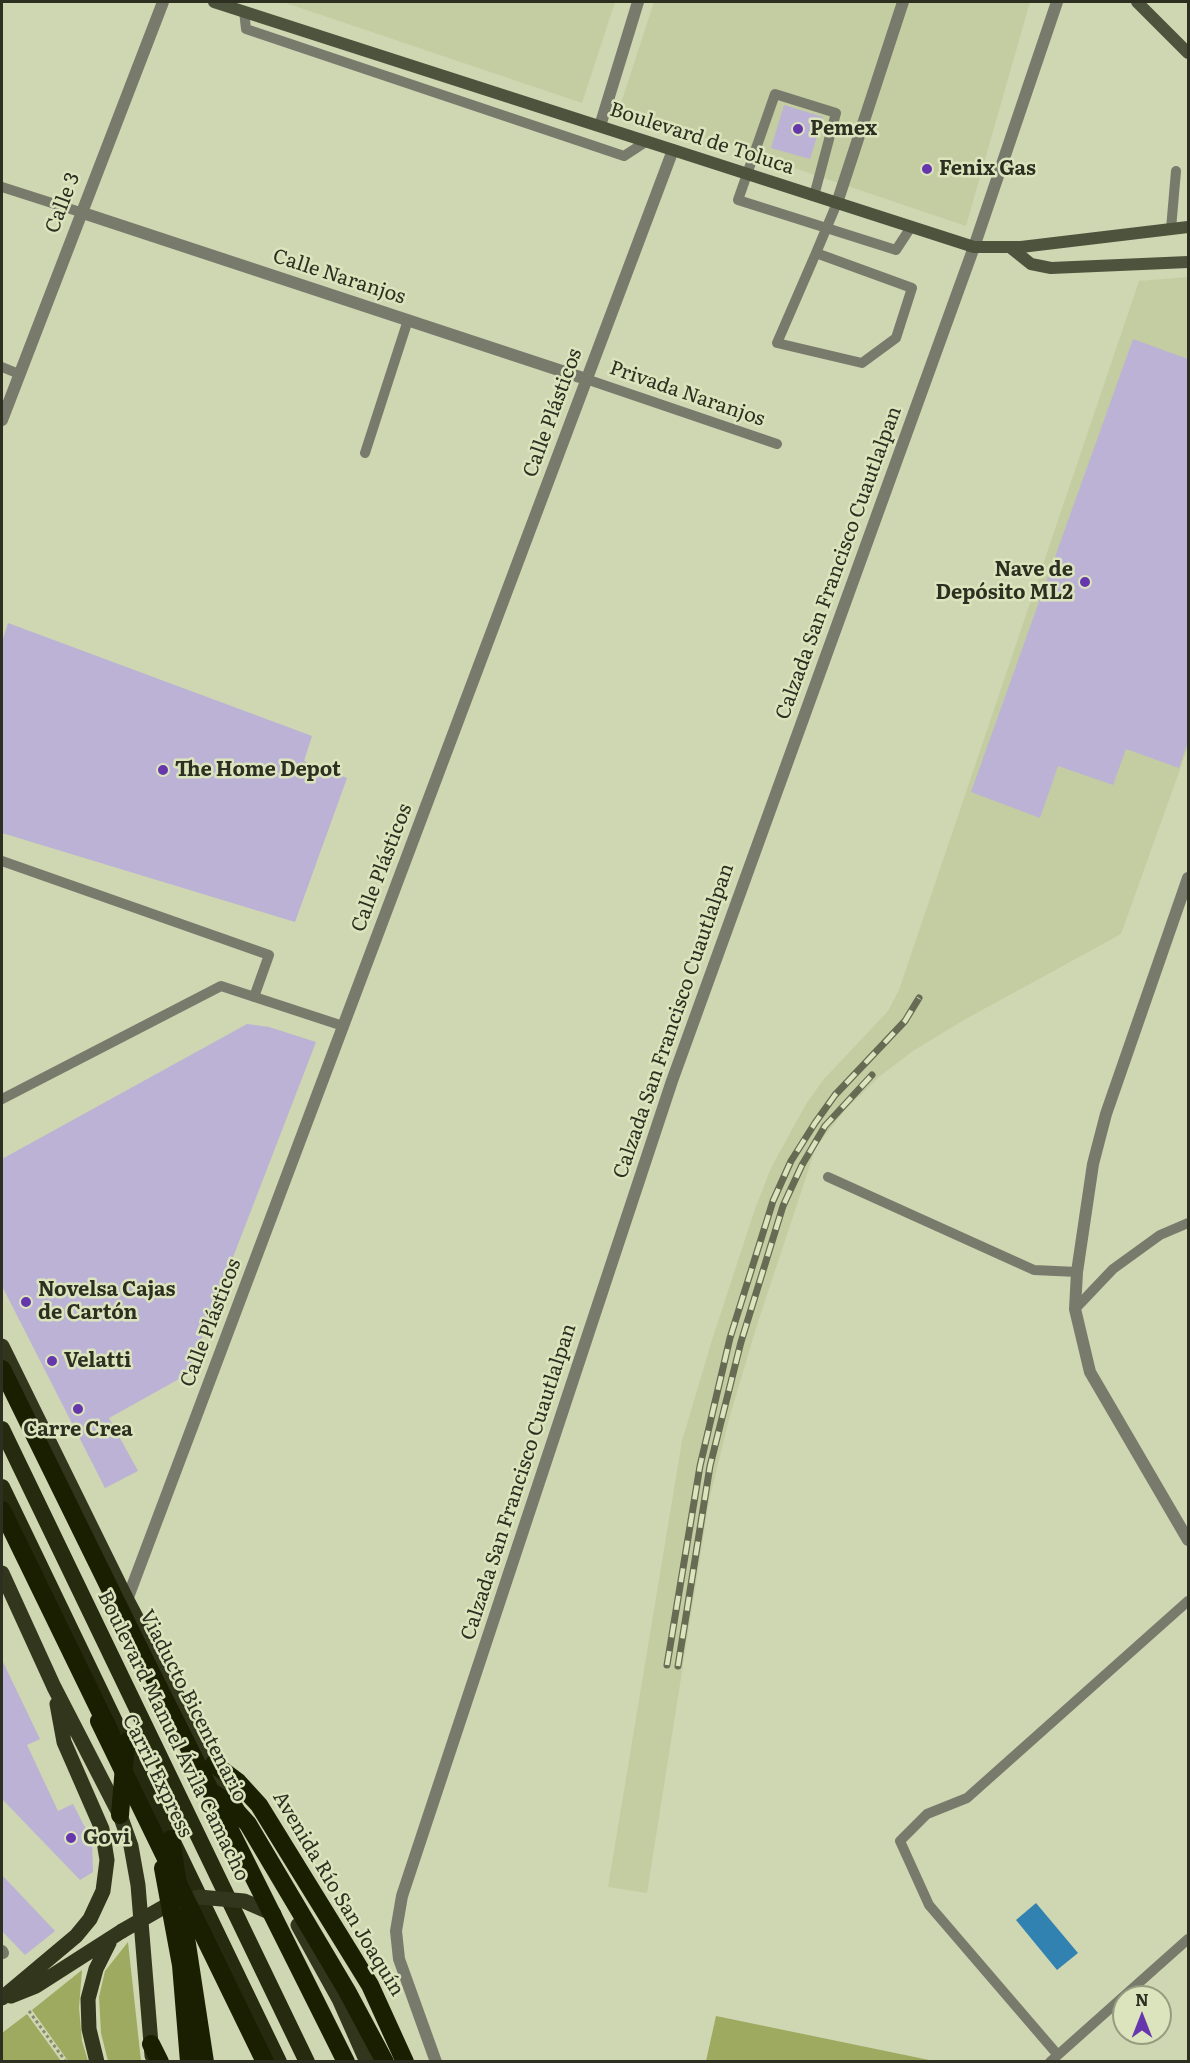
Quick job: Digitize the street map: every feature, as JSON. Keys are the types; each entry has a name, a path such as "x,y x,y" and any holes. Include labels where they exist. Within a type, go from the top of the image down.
{"highway":[{"name":"Viaducto Bicentenario","path":"2,1370 346,2061"},
{"name":"Boulevard Manuel Ávila Camacho","path":"2,1429 307,2061"},
{"path":"2,1487 126,1742 165,1841 265,2061"},
{"name":"Carril Express","path":"2,1510 271,2061"},
{"path":"2,1525 279,2061"},
{"path":"120,1815 126,1742"},
{"name":"Avenida Río San Joaquín","path":"214,1764 238,1782 259,1805 370,1985 405,2061"},
{"path":"211,1792 229,1803 248,1824 347,1991 385,2061"},
{"path":"165,1841 181,1965 189,2061"},
{"path":"165,1841 205,2061"},
{"path":"152,2053 160,2061"}],"main road":[{"name":"Boulevard de Toluca","path":"214,2 974,247 1011,248 1188,227"},
{"path":"1137,2 1188,53"},
{"path":"1011,248 1031,264 1051,268 1188,262"},
{"name":"Boulevard Manuel Ávila Camacho","path":"2,1346 127,1600 339,2000 367,2061"},
{"path":"2,1573 54,1687 120,1815 131,1846 138,1885 152,2053"},
{"path":"2,1999 84,1928 98,1906 106,1876 102,1829 64,1742 54,1687"},
{"path":"2,1999 36,1986 160,1908 199,1897 244,1901 279,1917 312,1951"},
{"path":"97,2061 89,2029 88,1999 96,1969 116,1936"}],"street":[{"name":"Calle 3","path":"2,420 80,212 163,2"},
{"path":"600,126 638,2"},
{"path":"837,203 903,2"},
{"name":"Calzada San Francisco Cuautlalpan","path":"436,2061 399,1959 396,1931 402,1896 672,1081 974,247 1057,2"},
{"name":"Calle Plásticos","path":"127,1600 673,150"},
{"name":"Calle Naranjos","path":"80,212 586,379"},
{"path":"1188,878 1106,1114 1093,1164 1077,1272 1075,1309 1090,1372 1188,1540"}],"lane":[{"path":"244,12 246,29 624,156 647,141"},
{"path":"361,68 367,51"},
{"path":"456,100 462,82"},
{"path":"814,196 836,113 775,94 738,200 896,250 911,227"},
{"path":"510,118 516,99"},
{"path":"1171,229 1176,171"},
{"path":"2,187 80,212"},
{"path":"816,253 912,288 896,338 862,363 777,343 816,253 828,229 837,203"},
{"path":"365,453 408,320"},
{"path":"2,367 19,374"},
{"name":"Privada Naranjos","path":"586,379 777,444"},
{"path":"2,861 269,955 254,997"},
{"path":"2,1099 221,986 343,1026"},
{"path":"828,1177 1034,1270 1077,1272"},
{"path":"1075,1309 1113,1269 1160,1235 1188,1223"},
{"path":"1188,1601 967,1798 927,1814 900,1841 929,1905 1053,2058 1188,1939"}],"path":[{"path":"29,2012 66,2061"}],"shaded area":[{"path":"283,2 615,2 582,103"},
{"path":"654,2 1030,2 966,226 619,109"},
{"path":"1188,277 1188,747 1121,934 964,1020 913,1051 880,1076 845,1110 816,1147 757,1325 729,1419 709,1501 647,1893 608,1887 682,1441 755,1209 771,1168 806,1104 824,1079 888,1011 899,990 1139,281"}],"green space":[{"path":"128,1942 141,2061 108,2061 101,2033 99,1997 105,1971"},
{"path":"82,1970 79,2008 82,2041 88,2061 68,2061 32,2010"},
{"path":"27,2014 61,2061 2,2061 2,2033"},
{"path":"716,2016 934,2061 706,2061"}],"water":[{"path":"1036,1903 1078,1953 1057,1970 1016,1920"}],"building":[{"name":"Pemex","path":"784,105 823,117 810,159 771,148"},
{"path":"1133,339 1188,359 1188,741 1179,768 1126,749 1113,785 1058,766 1040,818 971,792"},
{"name":"The Home Depot","path":"8,623 312,736 304,761 347,778 295,922 2,833 2,642"},
{"path":"247,1024 269,1027 316,1042 188,1374 109,1418 138,1471 105,1488 2,1286 2,1159"},
{"path":"2,1660 40,1739 27,1745 58,1811 73,1804 92,1841 93,1872 80,1880 2,1799"},
{"path":"2,1875 55,1931 25,1955 2,1931"}],"railway":[{"path":"667,1665 700,1466 730,1338 773,1201 791,1161 835,1095 905,1021 919,998"},
{"path":"678,1666 710,1466 741,1342 783,1206 802,1165 825,1126 872,1075"}],"place":[{"name":"Pemex","path":"798,129"},
{"name":"Fenix Gas","path":"927,169"},
{"name":"Nave de Depósito ML2","path":"1085,582"},
{"name":"The Home Depot","path":"163,770"},
{"name":"Novelsa Cajas de Cartón","path":"26,1302"},
{"name":"Velatti","path":"52,1361"},
{"name":"Carre Crea","path":"78,1409"},
{"name":"Govi","path":"71,1838"}]}
